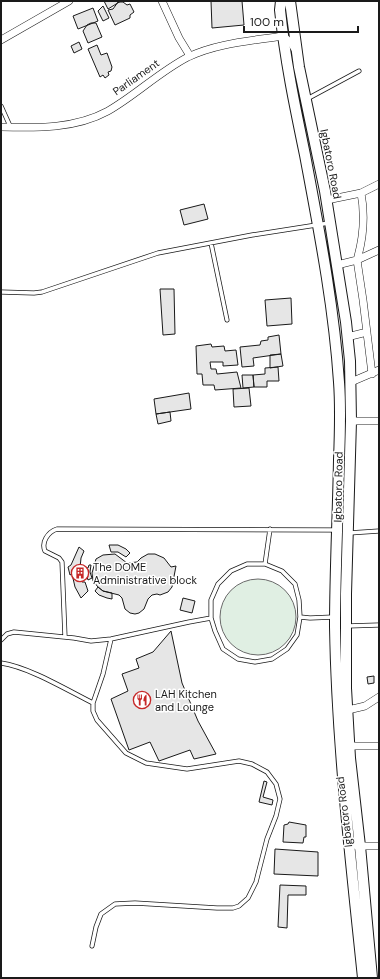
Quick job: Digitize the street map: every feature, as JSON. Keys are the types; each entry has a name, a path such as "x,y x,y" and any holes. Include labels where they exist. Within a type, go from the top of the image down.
{"street":[{"path":"1,40 69,1"},
{"path":"162,1 179,38 190,56"},
{"name":"Igbatoro Road","path":"281,1 280,10 287,68 318,224 331,300 340,385 341,408 336,617 342,688 348,710 349,746 372,978"},
{"name":"Igbatoro Road","path":"290,1 297,55 327,200 347,337 351,382 346,626 339,738 363,978"},
{"path":"283,36 293,46 297,55"},
{"name":"Parliament","path":"1,127 46,128 80,122 107,111 169,67 190,56 230,44 283,36"},
{"path":"327,200 361,192 379,184"},
{"path":"361,192 362,231 357,260 372,374"},
{"path":"337,265 357,260 379,250"},
{"path":"347,337 367,332"},
{"path":"351,382 379,370"},
{"path":"351,421 379,421"},
{"path":"348,710 365,706 379,697"},
{"path":"349,746 379,746"},
{"path":"349,845 379,846"}],"lane":[{"path":"306,100 359,71"},
{"path":"1,106 11,127"},
{"path":"1,292 42,292 158,253 330,223"},
{"path":"211,243 227,320"},
{"path":"65,637 62,562 59,558 45,551 43,546 43,542 53,530 65,528 337,530"},
{"path":"265,564 270,529"},
{"path":"349,533 379,531"},
{"path":"247,564 265,564 282,571 295,584 299,600 300,617 297,635 287,649 272,659 255,662 238,659 223,650 215,631 212,618 212,600 218,584 231,571 247,564"},
{"path":"300,617 336,617"},
{"path":"1,640 7,634 14,632 91,641 112,639 212,618"},
{"path":"346,626 379,625"},
{"path":"92,946 96,927 101,914 115,904 135,903 217,908 233,908 239,906 248,898 256,882 267,839 276,816 280,799 276,784 267,772 252,764 239,761 187,769 146,763 126,753 97,720 93,711 93,703 103,674 112,639"},
{"path":"1,663 10,664 41,677 93,703"}],"green space":[{"path":"258,579 273,582 285,590 293,602 296,617 293,632 285,644 273,652 258,655 243,652 231,644 223,632 220,617 223,602 231,590 243,582"}],"building":[{"path":"104,1 121,1 108,9"},
{"path":"211,1 242,1 244,25 212,28"},
{"path":"118,2 123,2 127,5 130,4 134,12 130,15 130,18 115,25 108,10 113,9"},
{"path":"103,6 109,18 103,21 98,11"},
{"path":"93,8 98,21 78,29 73,16"},
{"path":"96,23 102,37 88,43 83,31 87,25"},
{"path":"79,42 82,49 74,53 71,46"},
{"path":"97,45 101,55 107,53 112,67 111,71 108,72 109,75 105,78 103,75 100,77 88,49"},
{"path":"204,204 208,219 184,225 180,210"},
{"path":"160,289 174,289 175,334 163,335"},
{"path":"291,298 292,324 267,326 265,300"},
{"path":"279,335 281,354 253,358 254,366 242,367 240,347 260,345 261,341 268,340 268,337"},
{"path":"211,344 212,347 224,346 225,351 236,350 238,365 223,366 223,362 210,362 211,369 216,369 217,374 237,372 241,388 215,390 214,385 203,385 202,374 197,374 196,346"},
{"path":"281,354 283,366 270,368 270,355"},
{"path":"278,367 279,381 267,381 267,387 254,387 253,375 265,374 265,368"},
{"path":"242,375 253,375 254,387 243,388"},
{"path":"249,388 251,406 234,407 233,389"},
{"path":"189,393 191,409 156,414 154,399"},
{"path":"170,412 171,421 158,424 156,414"},
{"path":"109,545 118,545 130,553 126,557 118,552 111,552"},
{"name":"The DOME Administrative block","path":"79,547 84,551 81,558 80,568 88,568 89,565 91,565 90,572 92,578 88,580 86,574 81,574 82,582 85,582 88,591 81,598 75,587 72,574 70,575 68,567 71,565"},
{"path":"115,554 127,563 137,562 148,554 155,554 164,558 171,567 176,566 172,587 168,592 160,595 152,595 148,599 144,609 139,613 130,613 125,609 122,598 119,595 103,591 93,581 92,573 96,559 103,555"},
{"path":"98,587 103,591 112,593 112,599 99,595 95,591"},
{"path":"183,598 195,601 192,613 180,610"},
{"path":"171,631 182,683 198,721 216,754 194,759 190,750 159,761 150,742 129,750 111,699 128,691 122,674 139,668 136,659 153,652"},
{"path":"374,676 374,683 368,684 367,677"},
{"path":"264,781 267,782 263,797 273,800 272,805 259,802"},
{"path":"289,822 306,825 306,837 304,837 303,843 283,842 284,825 288,824"},
{"path":"275,849 318,852 318,876 274,874"},
{"path":"280,885 306,886 306,895 288,895 287,928 278,927"}],"place":[{"name":"The DOME Administrative block","path":"80,573"},
{"name":"LAH Kitchen and Lounge","path":"142,700"}]}
